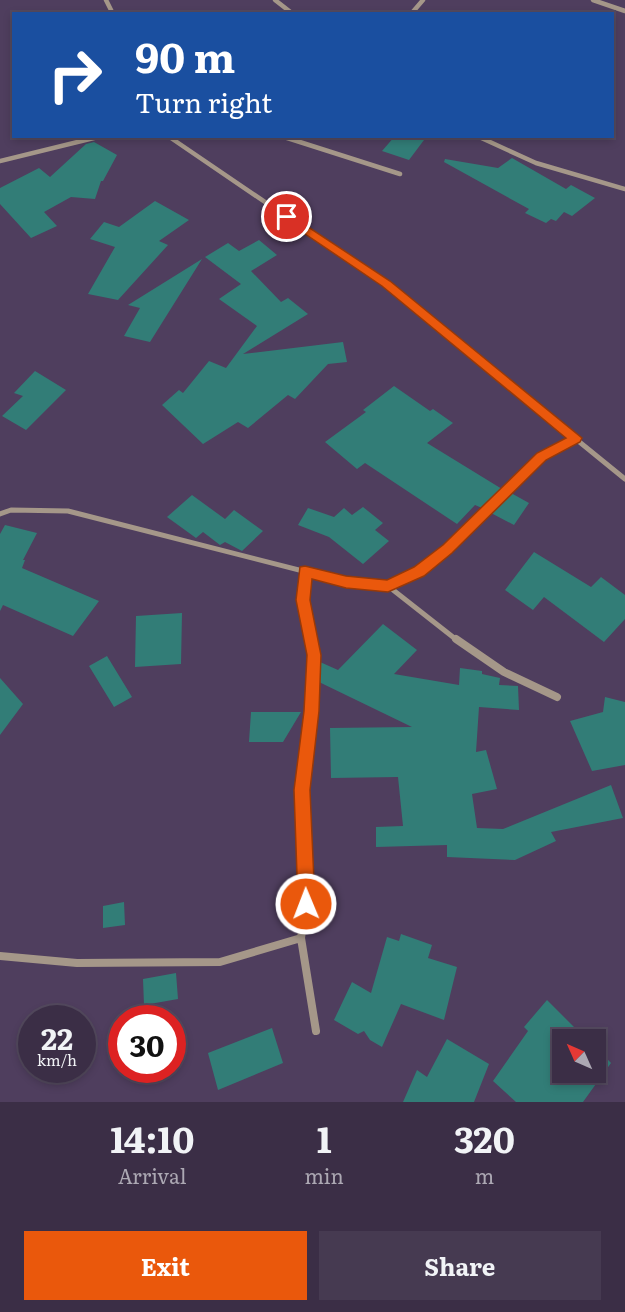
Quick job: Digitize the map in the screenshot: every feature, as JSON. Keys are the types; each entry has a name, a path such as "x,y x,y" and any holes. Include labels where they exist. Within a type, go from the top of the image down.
{"street":[{"path":"275,0 290,12"},
{"path":"413,12 423,0"},
{"path":"593,0 625,11"},
{"path":"0,161 94,138"},
{"path":"171,138 386,284 625,479"},
{"path":"287,138 400,174"},
{"path":"481,138 536,163 625,189"},
{"path":"0,514 11,510 68,511 346,582 388,586 419,572 447,549 542,456 575,438"},
{"path":"305,572 303,600 314,655 311,711 302,790 306,904 301,938 316,1031"},
{"path":"388,586 467,648 504,672 557,697"},
{"path":"0,956 77,963 220,962 301,938"}],"building":[{"path":"393,138 426,138 409,160 382,151"},
{"path":"94,142 117,155 101,181 95,199 71,197 44,212 57,226 31,238 0,204 0,188 39,168 50,177 86,144"},
{"path":"512,158 566,189 571,185 595,198 572,216 564,212 556,221 551,219 546,223 525,213 529,209 444,162 445,159 498,168"},
{"path":"155,201 189,220 159,241 168,245 118,300 88,294 115,247 90,239 104,222 119,227"},
{"path":"259,240 277,255 251,271 281,302 288,298 308,314 243,354 343,342 347,362 328,364 295,399 288,395 248,428 238,422 203,444 162,405 179,390 183,393 209,361 226,368 257,326 219,299 241,284 205,257 228,243 239,251"},
{"path":"202,259 150,342 124,336 140,308 128,305"},
{"path":"35,371 66,390 26,430 2,416 23,396 14,393"},
{"path":"394,386 430,411 433,409 453,423 427,443 502,489 482,508 475,505 457,524 365,463 357,469 325,442 366,412 363,410"},
{"path":"511,493 529,503 514,525 491,513"},
{"path":"192,495 225,519 234,510 263,531 242,551 225,542 220,545 203,532 196,538 167,517"},
{"path":"363,507 383,523 375,530 389,541 363,564 329,537 298,525 308,508 334,517 344,508 352,515"},
{"path":"5,525 37,533 23,560 25,560 22,568 99,601 73,636 3,605 0,611 0,534"},
{"path":"534,552 591,587 601,577 625,595 625,619 604,642 544,597 533,610 505,590"},
{"path":"182,613 181,664 135,667 136,616"},
{"path":"383,624 417,650 394,674 459,685 460,668 482,671 482,674 500,678 499,685 518,686 519,710 479,707 476,752 486,750 497,789 472,794 477,828 503,829 611,785 623,818 551,832 556,841 515,860 447,857 447,845 376,847 376,827 403,826 398,777 331,778 330,728 412,727 319,682 320,662 338,670"},
{"path":"107,656 132,697 114,707 89,666"},
{"path":"0,678 23,704 0,735"},
{"path":"605,697 625,702 625,765 592,771 570,721 603,712"},
{"path":"251,712 301,712 283,742 249,742"},
{"path":"124,902 125,925 103,928 103,906"},
{"path":"401,934 432,945 428,958 457,967 444,1020 401,1004 382,1047 370,1040 364,1031 358,1034 334,1020 352,982 371,993 387,937 399,941"},
{"path":"176,973 178,999 144,1005 143,979"},
{"path":"547,1000 576,1029 552,1029 552,1083 597,1083 583,1102 516,1102 493,1081 528,1031 524,1027"},
{"path":"272,1028 283,1063 218,1090 208,1053"},
{"path":"447,1039 489,1064 474,1102 403,1102 417,1070 427,1077"},
{"path":"606,1058 611,1063 606,1070"}],"route":[{"path":"287,217 386,284 575,438 542,456 447,549 419,572 388,586 346,582 305,572 303,600 314,655 311,711 302,790 306,904"}]}
